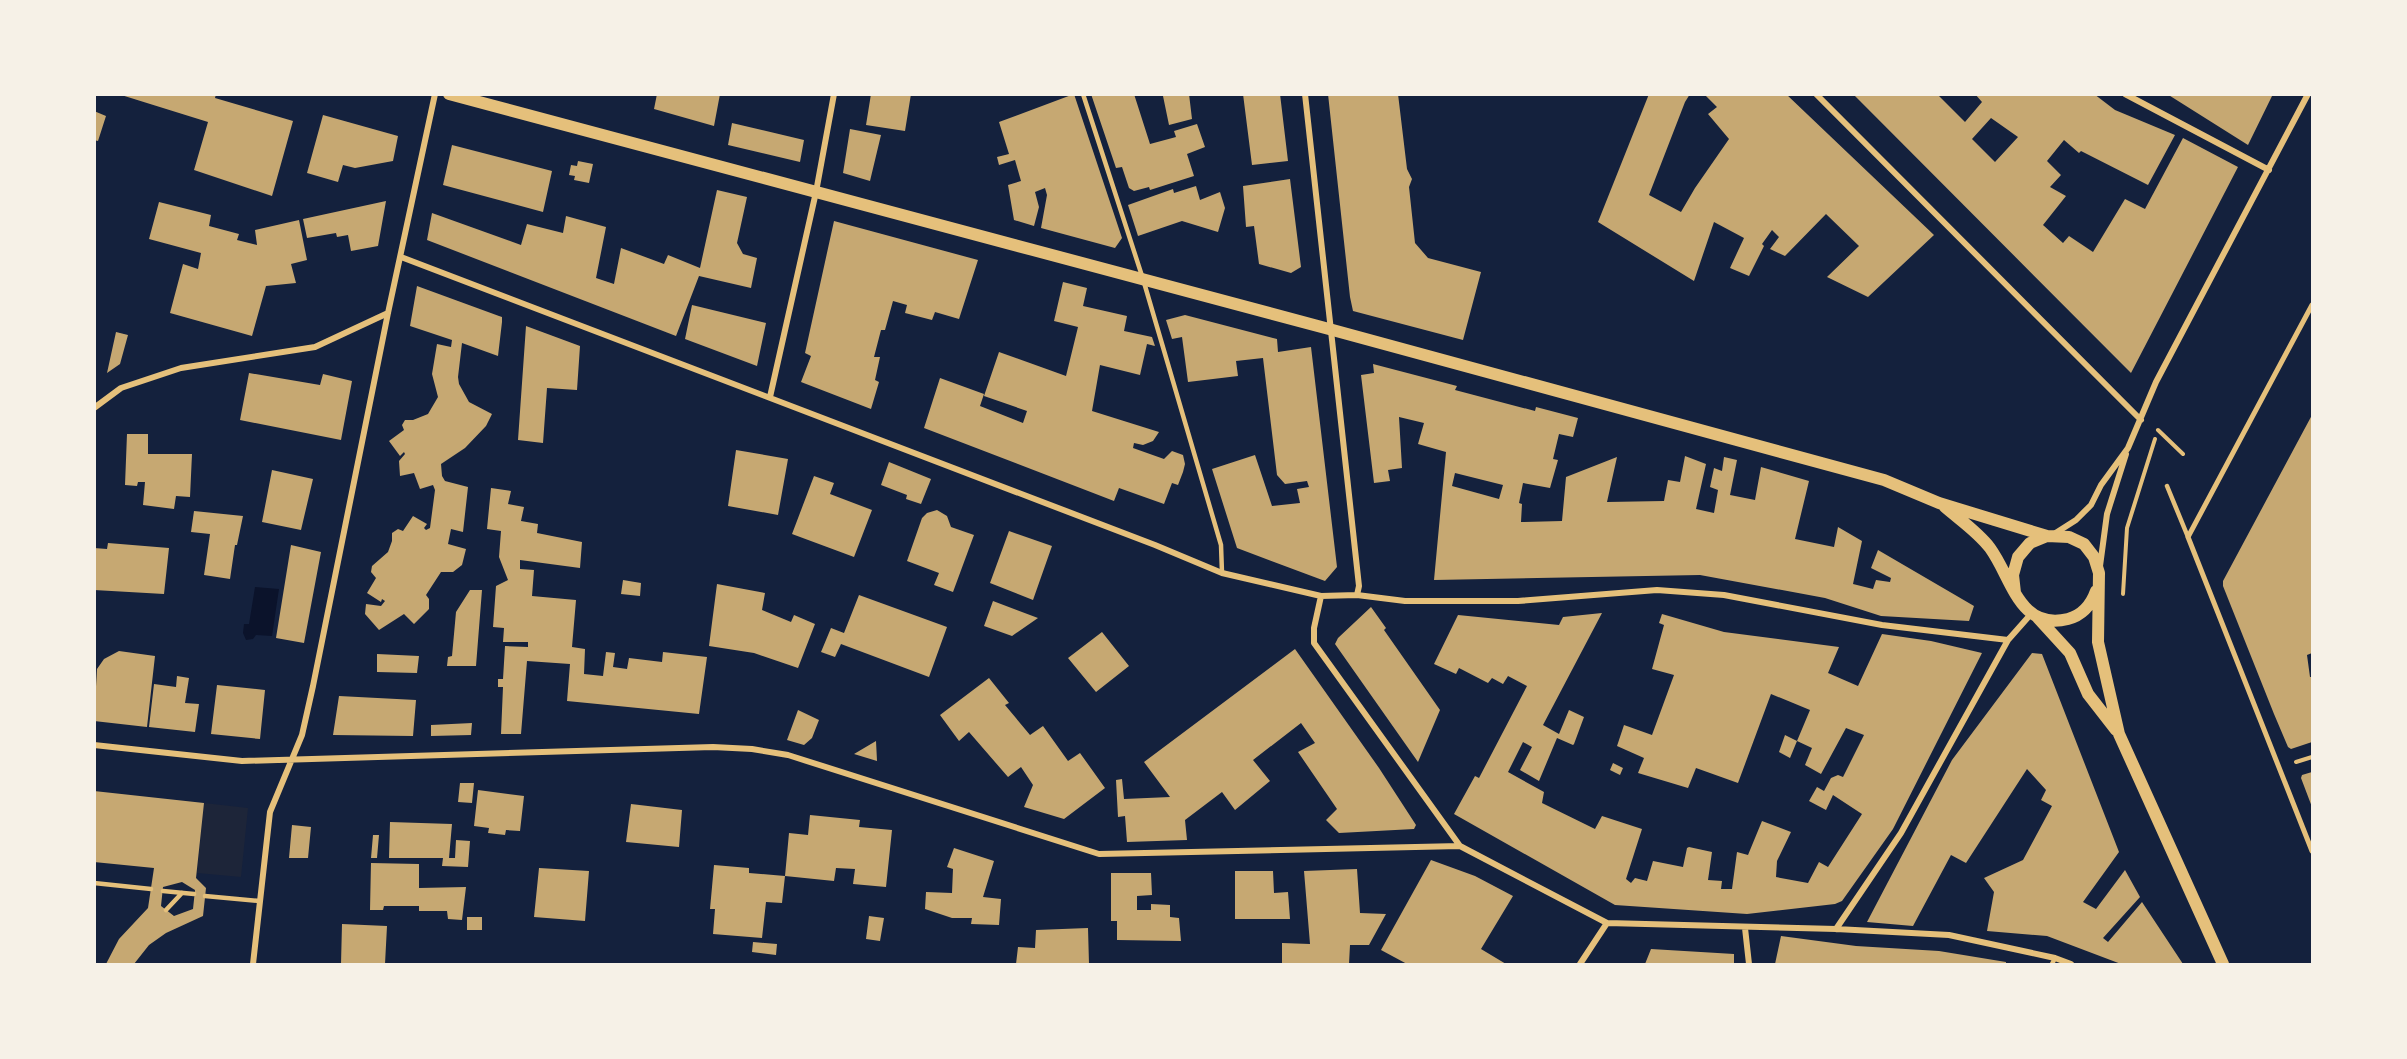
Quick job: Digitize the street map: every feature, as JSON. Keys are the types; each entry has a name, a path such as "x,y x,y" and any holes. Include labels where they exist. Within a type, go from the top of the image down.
{"main road":[{"path":"449,94 1884,480 1939,503 2050,535 2068,537 2084,544 2094,557 2099,579 2098,642 2118,734 2223,964"},
{"path":"1939,503 1989,547 2021,604 2070,653 2088,694 2118,734"},
{"path":"2015,593 2013,574 2018,557 2030,543 2050,535"},
{"path":"2034,615 2057,622 2076,617 2091,603 2099,579"}],"street":[{"path":"253,964 270,812 302,735 435,94"},
{"path":"770,397 816,192 834,94"},
{"path":"1305,94 1359,586 1357,595"},
{"path":"1816,94 2141,420"},
{"path":"2125,94 2269,171"},
{"path":"2099,579 2107,514 2128,448 2156,382 2308,94"},
{"path":"400,257 770,397 1222,573 1320,596 1357,595 1406,601 1518,601 1657,590 1690,592 1724,595 1882,625 2008,640"},
{"path":"2313,305 2188,537 2313,851"},
{"path":"94,408 121,388 181,368 315,347 388,313"},
{"path":"2050,535 2076,520 2091,505 2101,485 2128,448"},
{"path":"1320,596 1314,628 1314,643 1460,846 1608,922 1745,928 1836,928 1948,934 2071,964"},
{"path":"1836,928 1901,833 2008,640 2034,615"},
{"path":"94,745 242,761 713,747 752,749 788,755 1099,854 1460,846"},
{"path":"1580,964 1608,922"},
{"path":"1745,928 1749,964"}],"lane":[{"path":"477,94 487,104"},
{"path":"1083,94 1143,279 1221,545 1222,573"},
{"path":"2167,486 2188,537"},
{"path":"94,883 151,889"},
{"path":"162,891 194,894"},
{"path":"166,910 183,893"},
{"path":"205,896 260,901"}],"path":[{"path":"2121,601 2125,577 2124,553 2127,528 2160,422"},
{"path":"2158,430 2183,454"},
{"path":"2297,762 2313,757"}],"shaded area":[{"path":"255,587 279,589 272,636 256,635 253,639 246,640 243,633 244,624 249,624"},
{"path":"204,803 248,808 241,877 197,873"}],"building":[{"path":"118,94 216,94 215,98 293,121 272,196 194,170 208,122"},
{"path":"657,94 720,94 714,126 654,109"},
{"path":"871,94 911,94 905,131 866,125"},
{"path":"1074,94 1122,238 1115,248 1041,228 1047,195 1045,188 1035,192 1039,207 1034,226 1014,220 1008,185 1021,181 1015,160 999,165 997,157 1009,154 999,122"},
{"path":"1091,94 1134,94 1150,144 1176,137 1174,131 1197,124 1205,147 1187,154 1194,176 1150,190 1149,187 1134,191 1129,188 1122,167 1116,168"},
{"path":"1189,94 1192,119 1169,125 1163,96"},
{"path":"1243,94 1280,94 1288,161 1252,165"},
{"path":"1328,94 1398,94 1407,169 1412,179 1409,187 1415,243 1428,258 1481,272 1463,340 1353,311"},
{"path":"1649,94 1690,94 1649,195 1681,212 1729,139 1708,114 1717,107 1704,94 1786,94 1934,235 1868,297 1827,277 1859,246 1826,214 1785,256 1770,249 1779,237 1772,230 1762,244 1764,246 1749,276 1730,268 1744,238 1714,222 1694,281 1598,222"},
{"path":"1853,94 1937,94 1965,122 1982,102 1975,94 2094,94 2115,110 2175,135 2148,185 2081,151 2079,153 2064,140 2047,161 2061,175 2050,187 2066,196 2043,225 2063,243 2069,236 2093,252 2125,199 2145,209 2183,138 2238,167 2131,373","holes":["1991,118 2018,137 1995,162 1972,139"]},
{"path":"2167,94 2273,94 2248,145"},
{"path":"94,111 106,116 98,141 94,140"},
{"path":"323,115 398,136 393,161 355,168 343,165 338,182 307,173"},
{"path":"732,123 804,140 800,162 728,145"},
{"path":"850,129 881,135 870,181 843,173"},
{"path":"452,145 552,171 543,212 443,185"},
{"path":"578,161 593,164 589,183 574,180 575,176 569,175 571,165 577,166"},
{"path":"1290,179 1301,267 1291,273 1259,264 1254,226 1246,227 1243,186"},
{"path":"1196,186 1200,200 1220,192 1225,208 1218,232 1182,221 1138,236 1128,205 1173,189 1174,193"},
{"path":"717,190 747,197 737,243 743,254 757,258 751,288 699,276 676,336 427,240 432,213 521,245 527,224 563,233 566,216 606,227 596,278 614,284 621,248 664,264 668,255 700,268"},
{"path":"386,201 378,246 351,251 348,235 337,237 336,233 307,238 303,219"},
{"path":"159,202 211,215 209,226 239,234 237,240 257,245 255,230 299,220 307,260 291,264 296,283 266,286 252,336 170,313 183,264 198,269 201,253 149,239"},
{"path":"834,221 978,260 959,319 935,312 932,320 905,313 907,305 893,301 885,330 881,330 874,357 880,357 875,380 879,382 871,409 801,382 811,356 805,353"},
{"path":"1063,282 1087,288 1083,306 1127,316 1124,331 1152,337 1155,346 1147,344 1140,375 1100,365 1092,411 1159,432 1153,441 1143,445 1134,443 1133,448 1164,459 1172,451 1183,455 1185,464 1178,485 1172,483 1164,504 1119,488 1114,501 924,428 940,378 984,394 980,406 1023,423 1027,411 984,396 999,352 1066,376 1078,327 1054,321"},
{"path":"417,286 502,317 498,356 462,343 458,377 459,384 469,402 492,414 486,426 465,448 441,464 445,481 468,487 463,532 451,529 448,544 466,549 462,565 453,572 441,572 426,595 429,599 429,609 414,624 404,614 379,630 365,614 366,604 381,606 385,601 382,599 381,602 367,593 376,578 371,572 372,566 388,552 392,533 398,529 403,531 413,516 427,524 424,528 426,530 430,528 435,490 433,485 420,489 414,473 400,476 399,461 405,454 404,452 400,456 389,441 404,430 402,425 405,420 413,420 428,414 438,397 432,374 437,344 451,347 452,340 410,326"},
{"path":"692,305 766,323 757,366 685,339"},
{"path":"1185,315 1277,339 1278,352 1311,347 1337,567 1325,581 1237,548 1212,469 1255,455 1272,506 1300,503 1297,489 1309,487 1307,481 1285,484 1277,475 1263,358 1236,361 1238,376 1188,382 1182,337 1172,339 1166,320"},
{"path":"526,326 580,346 577,390 547,388 543,443 518,440"},
{"path":"116,332 128,335 120,364 107,373"},
{"path":"1373,364 1457,386 1455,390 1535,411 1536,407 1578,418 1573,437 1559,434 1553,459 1558,460 1550,488 1523,483 1519,503 1522,504 1521,522 1562,521 1566,477 1617,457 1607,502 1664,501 1668,480 1680,482 1685,456 1706,464 1696,509 1714,513 1718,490 1710,487 1714,468 1722,471 1724,457 1737,460 1730,495 1755,500 1761,467 1809,481 1795,539 1834,547 1838,527 1862,541 1853,584 1873,589 1876,580 1890,582 1891,578 1871,568 1878,550 1974,606 1969,621 1881,616 1825,598 1700,575 1434,580 1446,452 1418,444 1424,423 1399,417 1402,468 1388,470 1390,481 1374,483 1361,375 1374,373","holes":["1455,473 1503,485 1499,499 1452,486"]},
{"path":"249,373 320,385 323,374 352,381 341,440 240,420"},
{"path":"2312,415 2312,653 2307,655 2310,677 2312,677 2312,742 2291,749 2288,747 2274,714 2223,581"},
{"path":"127,434 148,434 148,454 192,454 190,497 176,496 174,509 143,505 145,482 138,482 137,486 125,485"},
{"path":"736,450 788,459 778,515 728,506"},
{"path":"889,462 931,479 921,504 906,499 907,495 881,485"},
{"path":"272,470 313,479 301,530 262,522"},
{"path":"814,476 834,483 830,494 872,510 854,557 792,534"},
{"path":"491,488 511,491 508,504 524,507 521,521 538,524 537,533 582,542 580,568 520,560 520,569 534,570 532,596 576,600 572,647 585,649 584,674 603,676 606,652 615,653 613,667 627,669 629,658 662,662 663,652 707,657 699,714 567,701 570,664 527,661 521,734 501,734 503,687 498,687 498,679 503,679 505,646 528,647 528,642 503,642 504,628 493,627 496,586 508,580 499,557 501,531 487,529"},
{"path":"937,510 947,516 951,527 974,535 953,592 934,585 939,573 907,561 922,518 927,513"},
{"path":"194,511 243,516 237,545 235,545 230,579 204,575 210,534 191,532"},
{"path":"1009,531 1052,546 1033,600 990,583"},
{"path":"108,543 169,548 164,594 94,590 94,548 107,549"},
{"path":"291,545 321,552 304,643 276,638"},
{"path":"623,580 641,583 640,596 621,594"},
{"path":"717,584 765,593 762,610 791,622 794,615 815,624 798,668 754,653 709,646"},
{"path":"470,590 482,590 476,666 447,666 448,657 452,656 456,612"},
{"path":"859,595 947,627 929,677 841,644 835,657 821,652 831,628 844,633"},
{"path":"993,601 1038,618 1012,636 984,626"},
{"path":"1371,607 1386,628 1384,630 1440,710 1418,762 1335,644 1338,638"},
{"path":"1602,613 1543,725 1559,734 1569,710 1584,717 1574,744 1557,738 1539,781 1520,770 1532,747 1523,742 1508,772 1544,792 1542,803 1595,829 1602,816 1642,829 1626,879 1631,883 1635,878 1647,881 1653,861 1683,867 1689,847 1712,852 1708,880 1722,881 1721,889 1732,889 1737,852 1748,855 1762,821 1791,832 1777,861 1776,877 1808,883 1819,862 1828,867 1862,814 1833,795 1826,810 1809,801 1817,787 1824,791 1831,778 1838,775 1843,777 1864,735 1846,728 1821,774 1805,765 1812,748 1797,741 1810,710 1771,694 1738,783 1696,768 1688,788 1638,773 1644,758 1617,746 1624,725 1652,735 1674,675 1652,669 1664,625 1659,623 1662,614 1724,632 1839,647 1828,673 1858,686 1882,634 1931,641 1982,653 1893,829 1842,901 1835,904 1747,914 1615,905 1454,814 1475,776 1479,778 1527,686 1508,676 1503,684 1492,678 1488,683 1459,668 1456,674 1434,664 1458,615 1559,625 1563,617"},
{"path":"1102,632 1129,666 1096,692 1068,658"},
{"path":"1295,649 1379,768 1416,825 1414,829 1339,833 1326,820 1337,809 1298,752 1315,743 1301,723 1253,760 1270,781 1235,810 1222,792 1185,820 1187,840 1127,842 1125,816 1118,817 1116,780 1122,779 1124,799 1170,797 1144,762"},
{"path":"119,651 155,656 147,727 94,721 97,669 104,659"},
{"path":"2032,653 2042,654 2119,852 2083,902 2096,909 2125,870 2140,897 2103,938 2108,942 2142,902 2183,964 2121,964 2047,936 1987,931 1994,892 1984,878 2023,860 2052,806 2041,800 2046,790 2027,769 1966,863 1951,855 1913,926 1867,922 1952,760"},
{"path":"377,654 419,656 417,673 377,672"},
{"path":"177,676 189,678 185,703 199,704 195,732 149,727 154,684 176,687"},
{"path":"989,678 1009,703 1005,705 1030,735 1043,726 1068,761 1080,753 1105,788 1064,819 1024,807 1033,785 1021,767 1008,777 969,732 959,741 940,715"},
{"path":"217,685 265,690 260,739 211,734"},
{"path":"339,696 416,700 413,736 333,735"},
{"path":"798,710 819,720 812,738 804,745 787,740"},
{"path":"472,723 471,735 431,736 431,725"},
{"path":"1785,735 1797,741 1790,758 1779,752"},
{"path":"876,741 877,761 854,754"},
{"path":"1613,763 1623,768 1620,775 1610,770"},
{"path":"2312,772 2312,807 2301,778 2302,775"},
{"path":"460,783 474,783 472,803 458,802"},
{"path":"478,790 524,796 520,831 506,830 505,835 488,833 489,828 474,826"},
{"path":"94,791 204,803 196,878 206,888 203,916 166,933 149,945 134,964 106,964 119,939 148,908 154,868 94,862","holes":["182,882 195,890 193,909 174,916 161,906 163,887"]},
{"path":"631,804 682,810 679,847 626,842"},
{"path":"810,815 860,820 859,827 892,830 886,887 853,884 855,869 836,868 834,881 785,876 789,833 808,835"},
{"path":"390,822 452,824 449,858 455,858 456,840 470,841 468,867 442,866 443,858 389,858"},
{"path":"292,825 311,827 308,858 289,858"},
{"path":"373,835 379,835 377,858 371,858"},
{"path":"954,848 994,861 983,897 1001,899 999,925 971,924 972,918 952,918 925,909 926,892 952,893 953,869 947,867"},
{"path":"1431,860 1475,876 1513,896 1481,949 1506,964 1407,964 1381,950"},
{"path":"371,863 419,864 419,888 466,887 462,920 448,919 447,911 419,911 419,906 384,906 383,910 370,910"},
{"path":"714,865 749,868 749,873 785,876 782,903 766,902 762,938 713,934 715,909 710,909"},
{"path":"539,868 589,871 585,921 534,917"},
{"path":"1357,869 1360,913 1386,914 1369,945 1350,945 1349,964 1282,964 1282,943 1310,944 1304,871"},
{"path":"1235,871 1273,871 1274,893 1288,892 1290,919 1235,919"},
{"path":"1111,873 1151,873 1152,895 1137,896 1137,910 1151,910 1151,904 1170,905 1170,917 1179,918 1181,941 1117,940 1117,921 1111,921"},
{"path":"869,916 884,918 880,941 866,939"},
{"path":"467,917 482,917 482,930 467,930"},
{"path":"342,924 387,926 385,964 341,964"},
{"path":"1088,928 1089,964 1016,964 1018,947 1035,948 1036,930"},
{"path":"1781,936 1856,946 1939,951 2006,962 2006,964 1775,964"},
{"path":"753,942 777,944 776,955 752,952"},
{"path":"1651,949 1734,954 1734,964 1645,964"}]}
